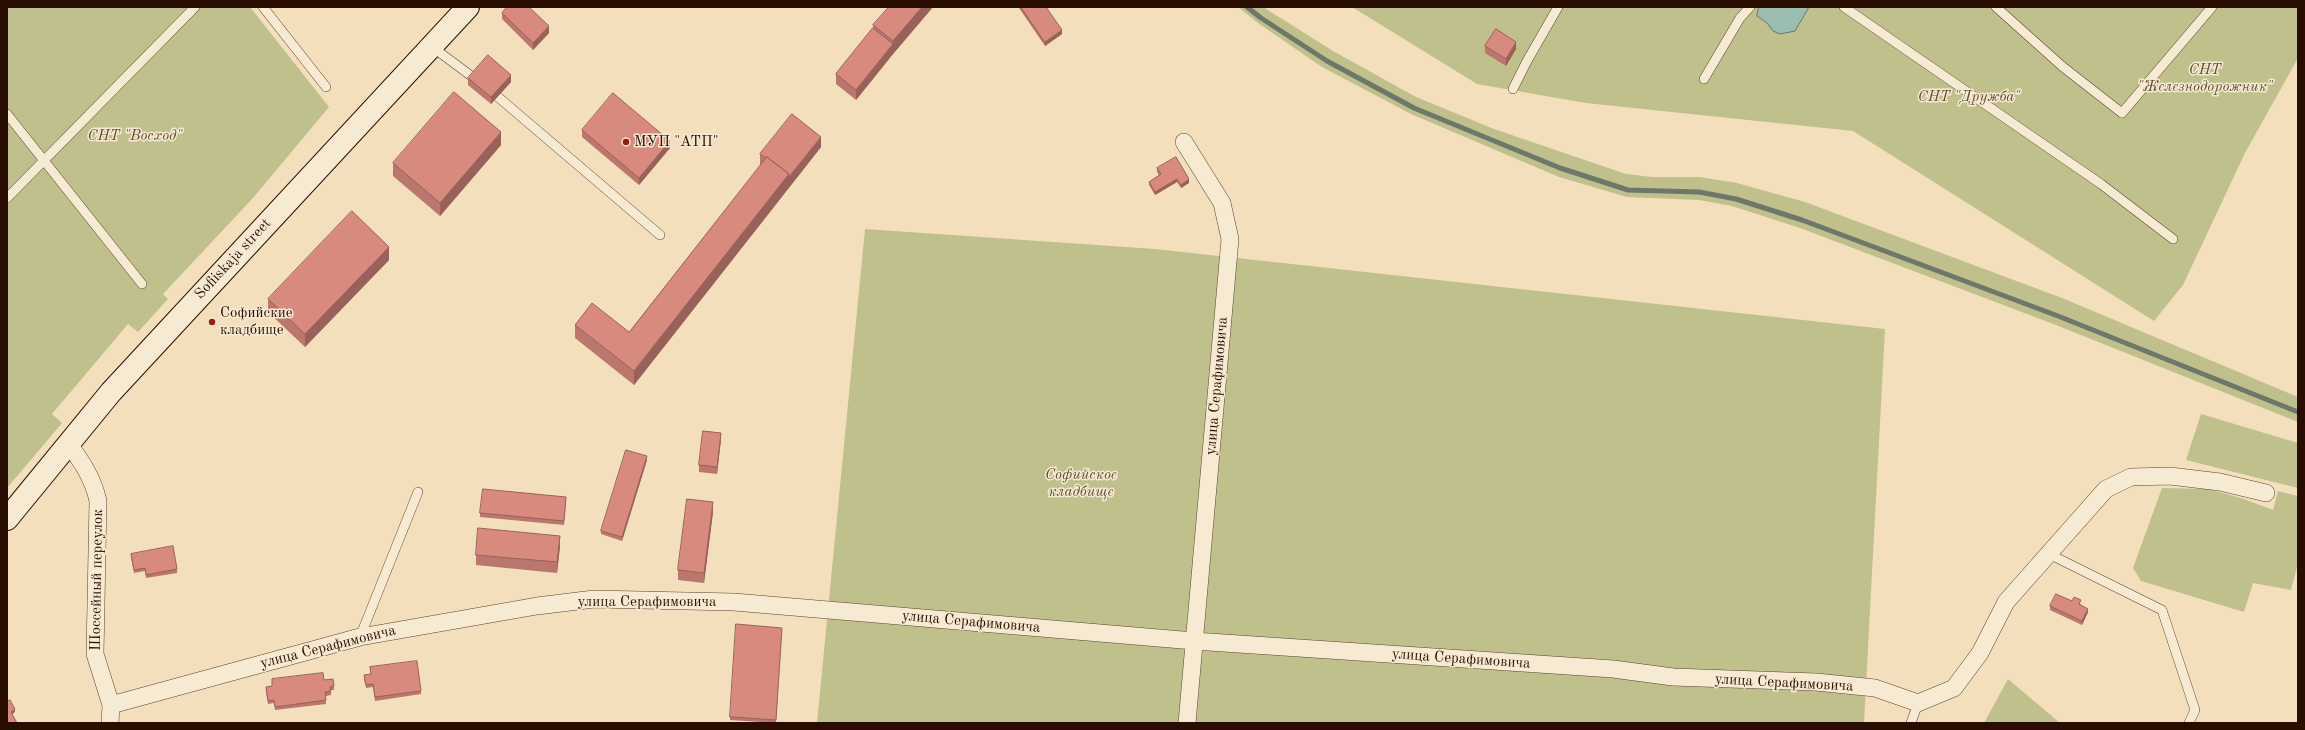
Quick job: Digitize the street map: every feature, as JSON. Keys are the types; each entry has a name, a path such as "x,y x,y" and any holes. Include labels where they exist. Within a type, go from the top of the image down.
{"main road":[{"name":"Sofiiskaja street","path":"9,512 111,392 468,7"}],"street":[{"name":"улица Серафимовича","path":"1184,142 1222,203 1230,239 1187,723"},
{"name":"Шоссейный переулок","path":"68,443 86,468 95,486 98,501 95,654 111,705 110,723"},
{"path":"1918,703 1954,688 1980,653 2006,602 2106,489 2130,477 2170,476 2220,482 2266,493"},
{"name":"улица Серафимовича","path":"111,705 360,637 537,606 594,599 734,602 1194,641 1612,669 1673,677 1816,682 1875,688 1918,703"}],"lane":[{"path":"7,198 195,7"},
{"path":"263,7 326,87"},
{"path":"1514,89 1527,61 1558,7"},
{"path":"1704,79 1740,18 1750,7"},
{"path":"1844,7 2101,184 2173,239"},
{"path":"1996,7 2063,67 2122,113 2212,7"},
{"path":"431,46 474,78"},
{"path":"498,97 660,235"},
{"path":"7,114 142,284"},
{"path":"360,637 418,492"},
{"path":"2049,554 2162,610 2195,710 2189,723"},
{"path":"1911,723 1918,703"}],"green space":[{"name":"СНТ \"Восход\"","path":"7,7 250,7 329,107 253,198 163,294 168,299 138,332 128,324 52,414 62,423 7,488"},
{"path":"1238,7 1263,7 1333,51 1416,97 1494,129 1626,174 1652,177 1700,177 1737,183 1805,202 2062,298 2298,397 2298,422 2056,325 1800,228 1732,206 1699,200 1627,197 1559,177 1411,114 1322,67 1258,23"},
{"name":"СНТ \"Дружба\"","path":"1352,7 2298,7 2298,58 2245,153 2183,285 2154,321 1853,131 1586,103 1477,84"},
{"name":"Софийское кладбище","path":"865,229 1155,249 1885,329 1864,723 817,723"},
{"path":"2201,414 2298,443 2298,488 2186,460"},
{"path":"2162,488 2208,489 2241,498 2273,510 2278,491 2298,496 2298,563 2291,590 2253,583 2244,612 2141,581 2133,568"},
{"path":"2008,679 2060,723 1984,723"}],"shaded area":[{"path":"1759,7 1809,7 1795,31 1780,34 1773,31 1767,23 1757,16"}],"building":[{"path":"507,7 529,7 549,26 533,43 502,13"},
{"path":"889,7 922,7 893,41 873,25"},
{"path":"1021,7 1046,7 1062,30 1045,42"},
{"path":"873,28 893,44 856,90 836,74"},
{"path":"1496,29 1516,42 1506,59 1485,46"},
{"path":"488,55 511,75 491,97 468,78"},
{"path":"454,92 501,132 440,203 393,163"},
{"name":"МУП \"АТП\"","path":"613,93 670,141 639,178 582,130"},
{"path":"792,114 821,137 789,177 789,174 767,157 766,158 760,154"},
{"path":"767,157 789,174 634,371 575,325 592,303 629,332"},
{"path":"1176,157 1189,179 1181,185 1177,179 1155,192 1149,182 1161,174 1157,168"},
{"path":"352,211 389,247 305,334 268,299"},
{"path":"703,431 721,433 717,467 699,465"},
{"path":"626,450 647,456 622,537 601,531"},
{"path":"483,489 566,497 564,521 480,513"},
{"path":"687,499 713,502 704,573 678,570"},
{"path":"478,528 560,536 557,562 476,555"},
{"path":"173,546 177,569 146,575 145,568 134,570 131,554"},
{"path":"2056,594 2072,601 2074,597 2081,600 2079,604 2088,609 2082,621 2050,606"},
{"path":"736,624 782,628 776,720 730,717"},
{"path":"417,661 421,691 375,697 373,684 366,685 364,675 371,674 370,667"},
{"path":"323,673 324,680 333,679 334,686 330,687 331,691 325,692 326,700 275,707 274,700 268,701 266,687 272,686 272,679"},
{"path":"10,700 15,709 11,712 17,723 7,723 7,702"}],"waterway":[{"path":"1247,7 1261,18 1327,61 1414,108 1560,168 1628,190 1699,192 1736,199 1802,220 2058,316 2298,412"}],"place":[{"name":"МУП \"АТП\"","path":"626,142"},
{"name":"Софийские кладбище","path":"212,322"}],"park label":[{"name":"СНТ \"Железнодорожник\"","path":"2205,78"}]}
